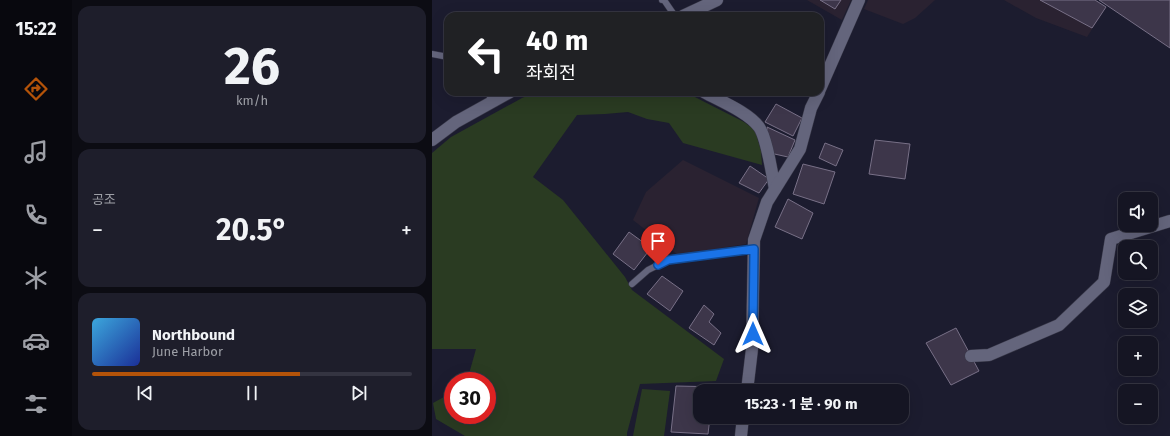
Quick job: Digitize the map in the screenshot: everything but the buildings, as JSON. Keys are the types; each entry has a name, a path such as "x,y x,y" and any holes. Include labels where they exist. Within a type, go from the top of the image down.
{"street":[{"path":"692,12 717,0"},
{"path":"824,80 859,0"},
{"path":"711,96 746,115 759,127 766,148 775,189"},
{"path":"748,384 752,349 754,240 767,202 800,149 811,108 816,96"},
{"path":"432,140 490,97"},
{"path":"971,356 989,355 1059,325 1104,282 1111,239 1170,221"},
{"path":"741,436 742,424"}],"lane":[{"path":"663,0 672,12"},
{"path":"432,54 444,56"},
{"path":"632,284 648,270 668,260 754,249"}],"shaded area":[{"path":"807,0 851,0 842,20"},
{"path":"868,0 935,0 915,18 903,24 864,9"},
{"path":"1004,0 1095,0 1106,7 1087,37 1036,18"},
{"path":"683,160 759,198 746,244 678,255 633,220 646,192"}],"green space":[{"path":"527,96 693,96 744,122 755,130 761,151 762,165 683,143 669,123 647,119 628,112 577,115 533,177 563,200 625,277 632,290 724,359 716,381 640,384 627,436 465,436 445,424 496,424 496,372 470,372 476,349 432,349 432,153 451,137"},
{"path":"642,389 670,391 664,436 633,436"},
{"path":"444,397 444,424 436,419 433,403"}],"route":[{"path":"658,265 668,260 754,249 753,334"}]}
